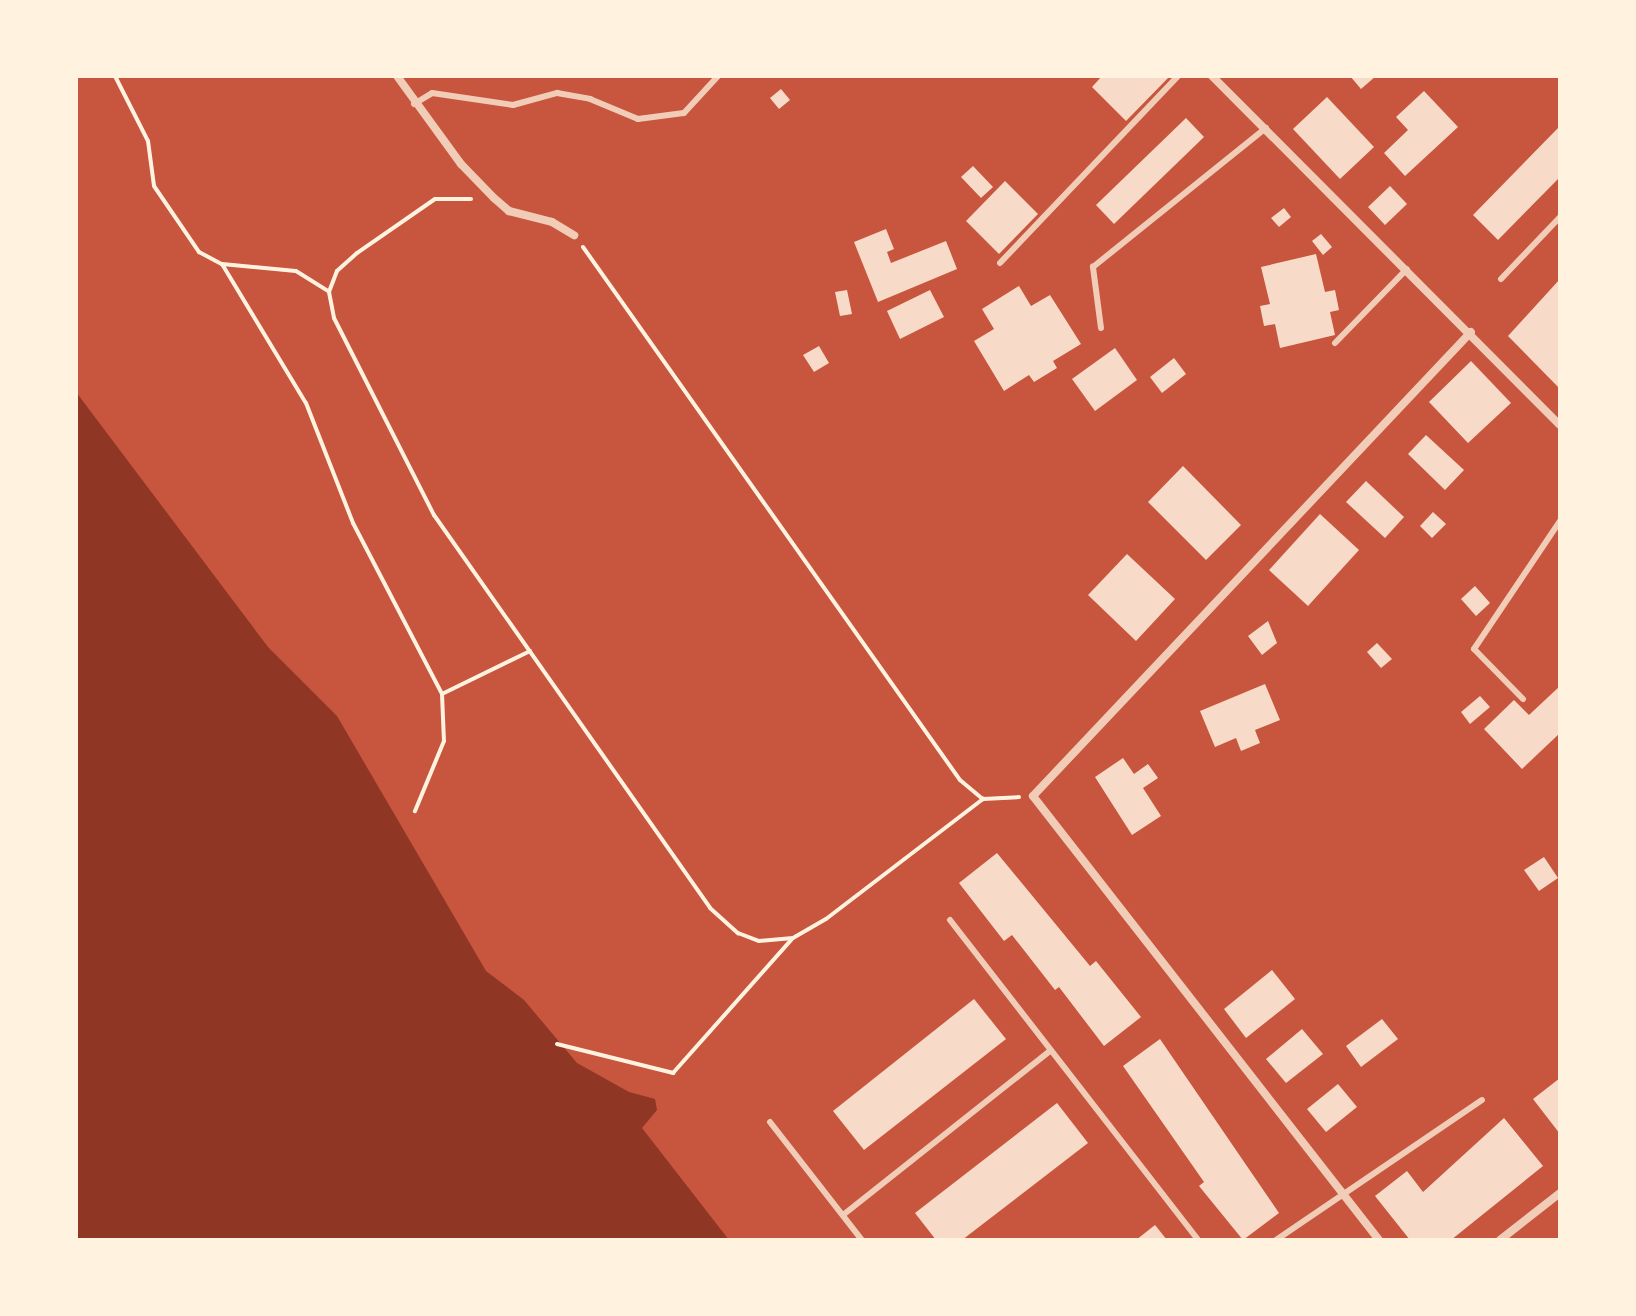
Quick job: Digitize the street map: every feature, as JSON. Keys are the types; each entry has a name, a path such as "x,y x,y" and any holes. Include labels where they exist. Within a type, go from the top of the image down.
{"street":[{"path":"397,76 414,104 494,198 509,211 552,222 574,235"},
{"path":"1212,76 1471,332 1560,425"},
{"path":"1379,1240 1339,1193 1033,796 1471,332"},
{"path":"1500,1240 1560,1193"}],"lane":[{"path":"414,104 432,93 513,105 557,93 590,99 638,119 684,113 718,76"},
{"path":"1000,263 1178,76"},
{"path":"1101,328 1093,267 1266,128"},
{"path":"1501,279 1560,217"},
{"path":"1335,343 1407,269"},
{"path":"1523,699 1474,649 1560,521"},
{"path":"950,920 1198,1240"},
{"path":"843,1215 1051,1050"},
{"path":"1276,1240 1339,1193 1482,1100"},
{"path":"770,1122 862,1240"}],"path":[{"path":"115,76 148,141 154,186 199,252 222,264 296,271 329,292"},
{"path":"494,198 435,199 357,253 337,271 329,292 334,318 434,515 710,908 738,933 759,941 793,938"},
{"path":"574,235 960,780 983,799"},
{"path":"222,264 306,403 353,523 442,694 444,741 415,811"},
{"path":"442,694 530,651"},
{"path":"557,1044 673,1073 793,938 826,919 983,799 1033,796"}],"shaded area":[{"path":"76,392 268,647 337,716 486,971 524,1000 577,1063 629,1092 655,1099 657,1110 642,1128 729,1240 76,1240"}],"building":[{"path":"1102,76 1170,76 1126,121 1092,87"},
{"path":"1350,76 1376,76 1361,89"},
{"path":"781,89 790,100 779,109 770,98"},
{"path":"1424,91 1458,127 1405,176 1384,153 1408,130 1396,117"},
{"path":"1327,97 1374,147 1340,179 1293,129"},
{"path":"1186,118 1204,137 1114,224 1096,205"},
{"path":"1560,126 1560,177 1498,240 1473,215"},
{"path":"973,166 993,187 981,198 961,177"},
{"path":"1005,181 1038,214 999,254 966,221"},
{"path":"1390,186 1407,204 1385,225 1368,207"},
{"path":"1284,208 1291,217 1279,227 1271,218"},
{"path":"886,229 894,249 887,252 891,263 946,241 957,269 878,302 854,242"},
{"path":"1321,234 1332,247 1323,255 1312,241"},
{"path":"1316,254 1325,292 1335,290 1339,310 1330,312 1335,335 1280,348 1275,324 1264,326 1260,306 1270,304 1261,267"},
{"path":"1560,279 1560,389 1508,336"},
{"path":"1019,286 1031,306 1050,295 1081,344 1053,361 1057,368 1034,382 1029,375 1004,391 974,341 994,329 982,309"},
{"path":"847,290 852,314 840,316 835,292"},
{"path":"930,290 944,317 900,339 887,311"},
{"path":"819,346 829,363 814,372 803,355"},
{"path":"1115,348 1137,380 1095,411 1072,379"},
{"path":"1174,358 1186,374 1162,393 1150,377"},
{"path":"1471,361 1511,403 1468,443 1429,402"},
{"path":"1426,435 1464,470 1445,490 1408,454"},
{"path":"1183,466 1241,525 1206,560 1148,502"},
{"path":"1366,481 1404,517 1385,538 1346,502"},
{"path":"1433,512 1446,524 1432,538 1420,526"},
{"path":"1320,514 1359,550 1308,606 1269,570"},
{"path":"1127,554 1175,599 1136,641 1088,595"},
{"path":"1475,586 1490,603 1476,616 1461,599"},
{"path":"1268,621 1277,643 1262,655 1248,636"},
{"path":"1377,643 1392,659 1381,668 1367,652"},
{"path":"1265,684 1280,720 1255,730 1260,743 1241,751 1236,738 1215,747 1200,711"},
{"path":"1560,686 1560,733 1522,769 1484,729 1514,700 1529,715"},
{"path":"1480,696 1490,707 1470,724 1461,712"},
{"path":"1123,758 1134,774 1148,764 1158,778 1143,788 1161,816 1132,835 1095,777"},
{"path":"997,853 1090,966 1096,961 1141,1017 1104,1046 1059,987 1055,990 1012,935 1004,941 959,883"},
{"path":"1544,857 1558,878 1539,891 1524,870"},
{"path":"1272,970 1295,999 1246,1038 1224,1009"},
{"path":"974,999 1006,1039 864,1150 833,1111"},
{"path":"1382,1019 1398,1039 1361,1067 1346,1046"},
{"path":"1302,1029 1323,1054 1286,1083 1266,1059"},
{"path":"1160,1039 1279,1213 1243,1240 1199,1186 1204,1182 1123,1066"},
{"path":"1560,1078 1560,1134 1533,1099"},
{"path":"1338,1084 1357,1107 1326,1132 1307,1109"},
{"path":"1057,1103 1088,1143 962,1240 936,1240 915,1213"},
{"path":"1504,1118 1543,1166 1451,1240 1410,1240 1375,1196 1407,1171 1423,1192"},
{"path":"1155,1225 1167,1240 1136,1240"}]}
